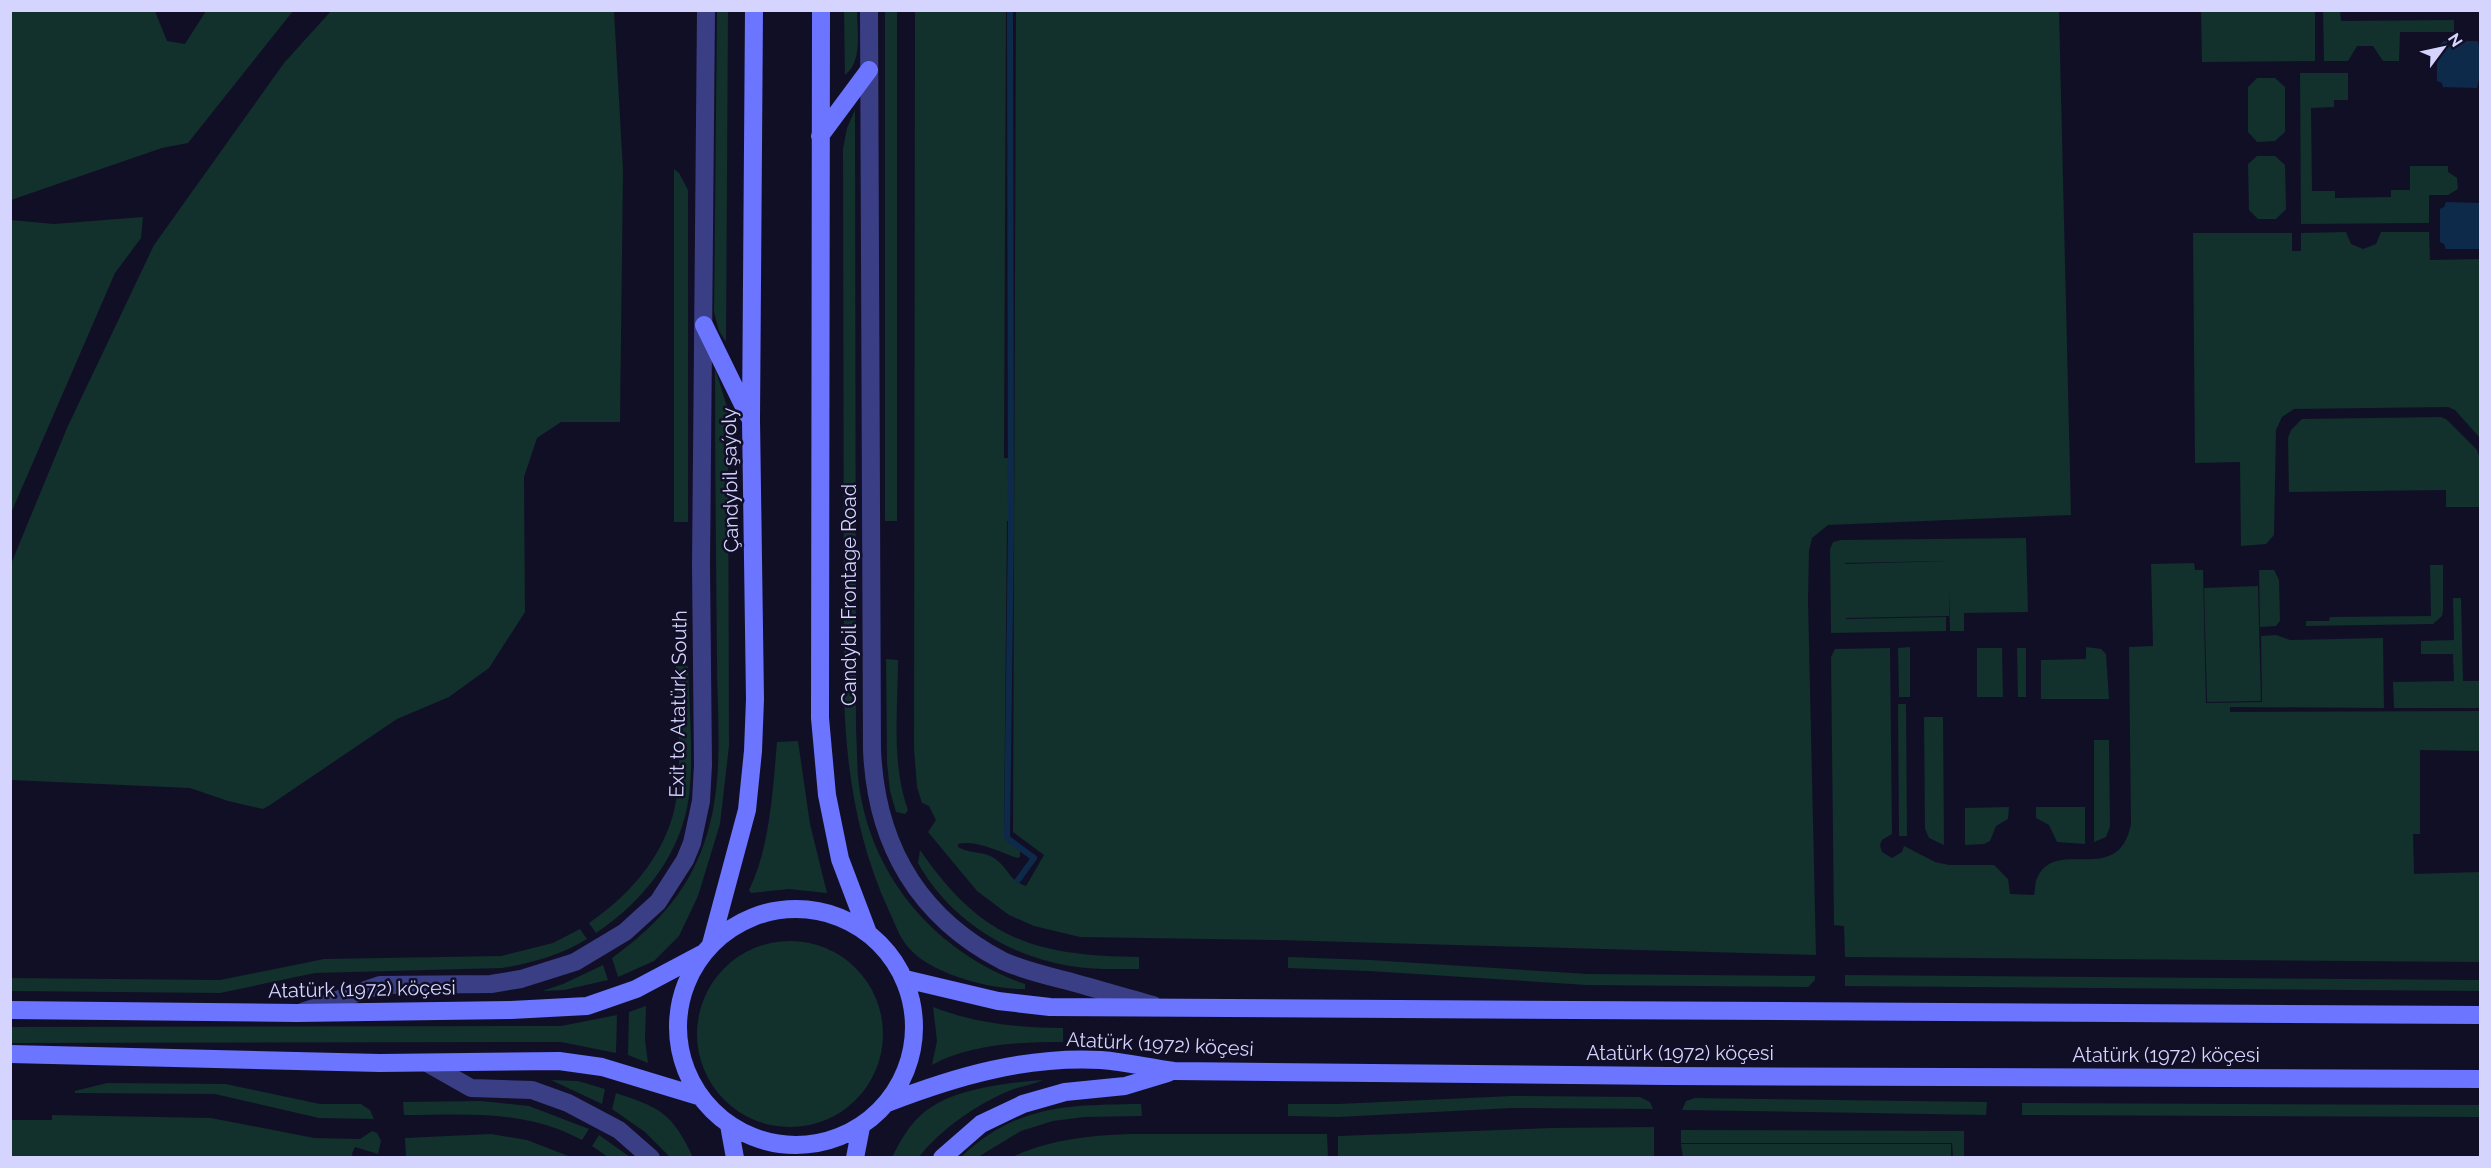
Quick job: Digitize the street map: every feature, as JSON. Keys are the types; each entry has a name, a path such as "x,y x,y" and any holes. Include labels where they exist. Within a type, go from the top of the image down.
{"main road":[{"name":"Çandybil şaýoly","path":"707,949 747,810 753,751 755,699 751,420 754,10"},
{"path":"821,10 820,718 827,795 838,848 868,933"},
{"path":"820,136 869,70"},
{"path":"704,325 751,420"},
{"path":"805,909 839,916 868,933 890,954 905,980 914,1011 914,1044 905,1075 887,1103 861,1127 829,1141 795,1146 760,1140 729,1125 701,1097 686,1070 679,1041 679,1010 687,981 707,949 738,923 771,911 805,909"},
{"name":"Atatürk (1972) köçesi","path":"10,1010 297,1013 511,1010 587,1006 636,989 707,949"},
{"name":"Atatürk (1972) köçesi","path":"905,980 998,1001 1050,1007 2481,1015"},
{"path":"10,1054 427,1063 584,1063 701,1097"},
{"name":"Atatürk (1972) köçesi","path":"887,1103 939,1083 975,1073 1041,1060 1104,1060 1174,1071 1667,1076 2481,1079"},
{"path":"942,1158 981,1124 1023,1104 1065,1092 1125,1086 1174,1071"},
{"path":"729,1125 735,1158"},
{"path":"855,1158 861,1127"}],"street":[{"path":"704,325 706,10"},
{"name":"Candybil Frontage Road","path":"869,10 872,750 878,806 885,830 897,858 927,901 978,945 1004,961 1030,972 1163,1008"},
{"name":"Exit to Atatürk South","path":"297,1013 380,985 491,984 521,979 575,962 605,945 637,922 658,902 685,860 697,822 703,765 701,566 704,325"},
{"path":"427,1063 471,1088 532,1090 568,1102 620,1130 651,1158"}],"green space":[{"path":"10,11 155,11 167,41 185,44 206,11 293,11 188,143 162,148 11,200"},
{"path":"331,11 614,11 623,170 620,422 561,422 537,438 524,477 525,612 489,668 449,697 397,719 270,805 263,809 228,801 190,788 11,780 11,564 67,428 154,245 284,63"},
{"path":"717,11 728,11 726,342 719,331 714,312"},
{"path":"844,11 857,11 858,36 857,54 851,69 845,75"},
{"path":"885,11 897,11 897,521 885,521"},
{"path":"915,11 1006,11 1004,458 1013,458 1013,521 1007,521 1004,837 1020,851 1020,857 972,843 958,844 958,847 994,858 1016,881 1026,886 1044,855 1013,832 1016,11 2059,11 2071,515 1828,525 1812,538 1809,551 1808,600 1816,955 1278,940 1080,937 1034,926 1009,915 977,891 928,832 936,820 929,806 922,803 917,787 914,749"},
{"path":"2201,11 2315,11 2315,61 2202,62"},
{"path":"2323,11 2340,11 2341,21 2454,20 2454,32 2400,32 2399,61 2383,61 2373,46 2357,46 2348,61 2324,61"},
{"path":"2300,73 2348,73 2348,100 2334,100 2334,107 2311,108 2312,191 2335,191 2335,198 2391,197 2391,190 2410,190 2410,166 2448,166 2448,172 2457,178 2458,189 2448,195 2429,195 2429,223 2301,224"},
{"path":"2257,78 2275,78 2285,87 2285,132 2275,141 2257,142 2248,132 2248,87"},
{"path":"855,110 856,730 858,777 864,812 876,846 891,877 911,905 935,930 962,952 992,970 1025,984 1025,989 996,987 962,978 931,965 908,947 897,930 878,885 855,805 847,750 844,694 843,149 847,128"},
{"path":"2257,156 2275,156 2285,165 2286,209 2276,219 2258,219 2249,210 2248,164"},
{"path":"674,169 679,173 688,190 688,522 674,522"},
{"path":"143,217 141,238 115,273 11,513 11,220 54,224"},
{"path":"2346,232 2351,244 2363,249 2376,244 2381,232 2429,232 2430,260 2480,259 2480,438 2455,410 2448,407 2294,409 2282,417 2276,430 2274,535 2266,544 2241,546 2240,462 2195,463 2193,233 2292,233 2292,251 2301,251 2301,233"},
{"path":"715,368 728,410 729,746 720,824 698,896 679,936 654,961 618,977 612,958 659,918 683,887 701,851 713,810 718,767"},
{"path":"2441,417 2446,419 2477,450 2480,459 2480,507 2446,507 2446,490 2289,492 2288,438 2291,430 2302,419"},
{"path":"2026,538 2028,612 1964,613 1964,631 1950,631 1949,591 1949,616 1846,618 1946,617 1946,631 1831,633 1830,549 1833,542 1841,540","holes":["1948,561 1845,564 1845,563"]},
{"path":"2194,563 2195,570 2203,570 2206,703 2262,702 2261,636 2276,635 2290,640 2383,638 2384,708 2230,707 2230,712 2480,711 2480,751 2420,750 2420,834 2413,834 2414,874 2480,872 2480,962 1845,957 1844,926 1834,925 1831,657 1835,649 1890,648 1892,834 1882,840 1880,845 1882,852 1892,858 1902,852 1904,846 1935,862 1949,865 1994,865 2008,879 2010,894 2034,895 2036,881 2044,867 2056,861 2100,858 2113,854 2124,843 2131,824 2129,647 2153,646 2151,564"},
{"path":"2430,565 2443,565 2443,611 2442,616 2433,624 2306,626 2306,621 2329,621 2330,617 2431,616"},
{"path":"2259,570 2274,570 2279,580 2280,621 2276,626 2260,627"},
{"path":"2258,586 2261,701 2207,702 2204,588"},
{"path":"2453,598 2461,598 2463,681 2480,681 2480,708 2394,708 2393,682 2454,681 2453,654 2421,654 2421,641 2454,640"},
{"path":"1910,647 1910,697 1899,697 1898,648"},
{"path":"2086,647 2101,649 2106,654 2109,699 2041,699 2041,660 2086,659"},
{"path":"1977,648 2002,648 2003,697 1977,697"},
{"path":"2017,648 2026,648 2026,697 2018,697"},
{"path":"886,659 898,660 897,755 908,810 905,814 896,812 890,791 887,763"},
{"path":"676,666 688,666 691,765 685,817 669,856 658,874 629,907 596,933 589,923 620,898 647,868 658,851 673,815 679,763"},
{"path":"1898,704 1906,704 1907,836 1899,836"},
{"path":"1924,717 1943,717 1944,845 1929,838 1925,829"},
{"path":"2094,740 2109,740 2110,827 2106,837 2094,842"},
{"path":"798,741 810,824 827,893 789,889 751,893 749,890 762,856 766,837 777,742"},
{"path":"2009,807 2008,819 1996,826 1990,841 1984,844 1965,845 1965,808"},
{"path":"2036,807 2085,807 2085,844 2057,842 2049,825 2036,818"},
{"path":"920,850 966,905 989,923 1014,937 1070,953 1139,957 1139,969 1096,969 1070,966 1024,954 1003,944 963,918 946,901 918,863"},
{"path":"580,929 587,939 567,950 546,958 502,968 315,973 220,993 11,991 11,978 220,980 324,959 501,956 553,943"},
{"path":"790,941 826,948 856,968 876,998 883,1034 876,1070 856,1100 826,1120 790,1127 754,1120 724,1100 704,1070 697,1034 704,998 724,968 754,948"},
{"path":"1288,957 1588,974 1815,976 1815,980 1808,987 1587,985 1288,968"},
{"path":"603,965 608,980 564,990 542,991 563,984"},
{"path":"1845,975 2480,980 2480,991 1845,986"},
{"path":"646,1006 645,1040 648,1063 628,1055 629,1012"},
{"path":"933,1007 997,1024 1063,1028 1063,1042 979,1048 932,1065 937,1041"},
{"path":"617,1015 616,1053 561,1042 10,1043 11,1027 561,1026"},
{"path":"551,1080 578,1081 605,1089 602,1104"},
{"path":"1043,1080 1011,1090 973,1110 938,1136 919,1157 892,1157 915,1121 946,1099 978,1089"},
{"path":"107,1083 226,1084 320,1104 361,1104 370,1110 374,1119 319,1118 215,1094 75,1093 75,1091"},
{"path":"616,1093 644,1103 664,1114 686,1142 693,1157 670,1157 645,1132 612,1109"},
{"path":"1512,1096 1640,1097 1650,1102 1653,1109 1512,1108 1338,1117 1288,1116 1288,1104"},
{"path":"1695,1098 1987,1102 1986,1115 1682,1110 1686,1101"},
{"path":"481,1101 529,1106 589,1129 582,1140 560,1130 517,1118 473,1115 404,1115 403,1102"},
{"path":"2022,1103 2480,1105 2480,1117 2022,1115"},
{"path":"1141,1104 1142,1116 1084,1117 1053,1121 1021,1131 978,1157 961,1157 1003,1126 1024,1117 1067,1107"},
{"path":"52,1115 211,1118 314,1138 360,1139 372,1131 377,1133 381,1141 378,1154 355,1147 353,1158 11,1157 11,1120 52,1120"},
{"path":"1654,1127 1654,1157 1338,1157 1338,1136 1552,1128"},
{"path":"1681,1130 1964,1131 1964,1157 1953,1157 1952,1143 1681,1143"},
{"path":"491,1134 527,1140 571,1157 406,1157 405,1138"},
{"path":"1129,1134 1327,1134 1328,1157 1012,1157 1041,1146 1069,1140"},
{"path":"599,1135 630,1157 608,1157 592,1146"},
{"path":"1681,1144 1951,1144 1951,1157 1683,1158"}],"water":[{"path":"2444,41 2478,41 2480,65 2477,88 2443,87 2442,83 2437,81 2437,47"},
{"path":"2446,202 2480,203 2479,249 2446,249 2440,242 2440,209"}],"waterway":[{"path":"1010,10 1011,524 1007,838 1034,858 1018,880"}]}
